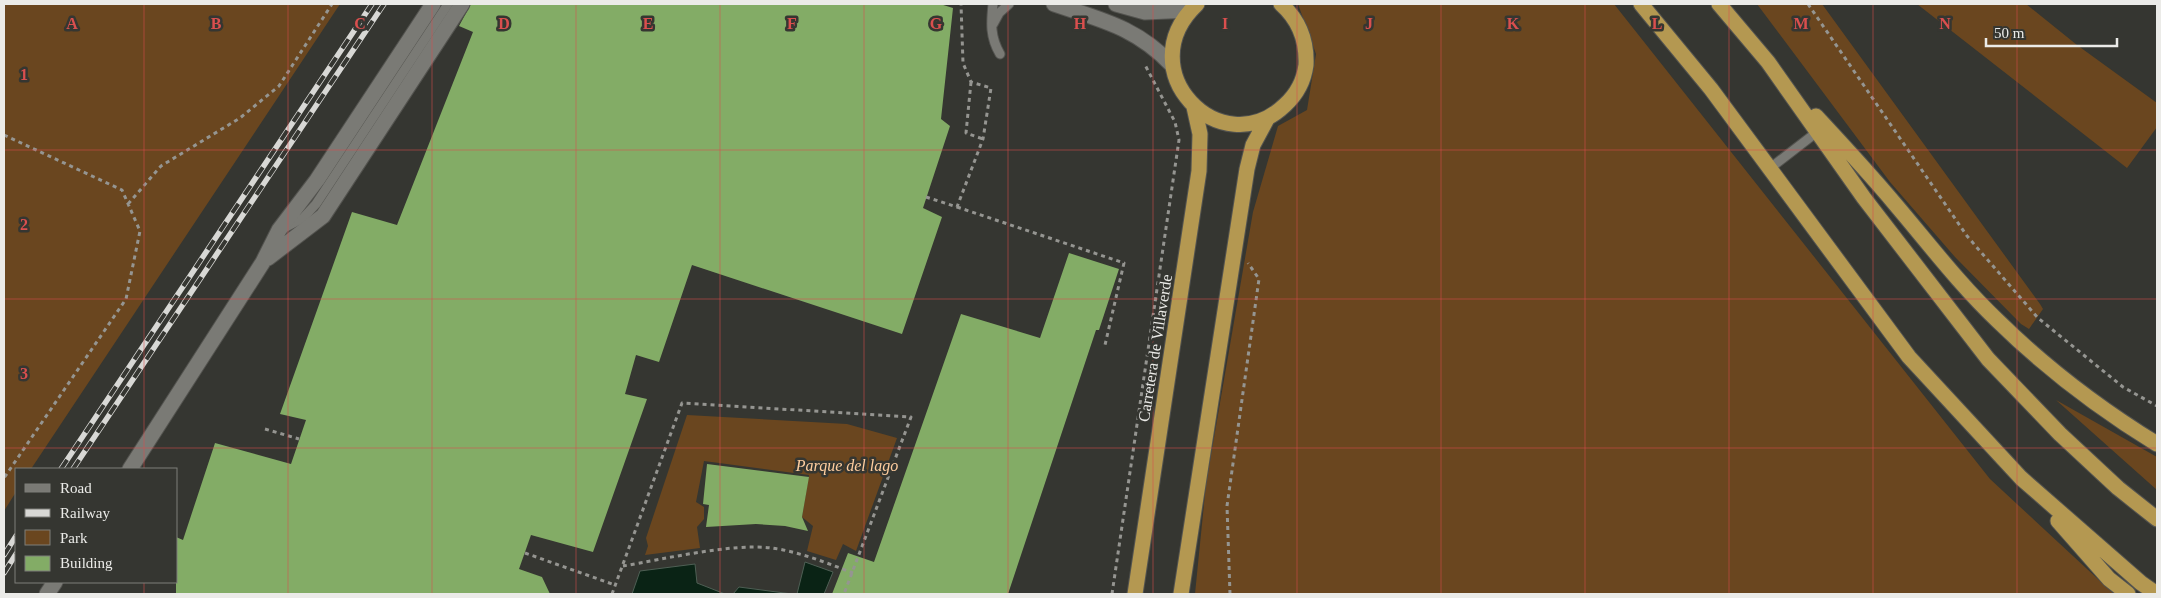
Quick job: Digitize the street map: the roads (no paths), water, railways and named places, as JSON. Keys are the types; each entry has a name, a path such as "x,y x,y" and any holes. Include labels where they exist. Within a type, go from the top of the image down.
{"highway":[{"path":"1641,4 1711,89 1909,357 2021,478 2109,580 2128,594"},
{"path":"1719,4 1768,62 1895,203 1958,280 1997,321 2059,376 2101,408 2157,444"},
{"path":"1181,594 1246,169 1253,145 1267,119 1291,100 1303,80 1305,68 1303,35 1284,5"},
{"path":"1194,7 1180,23 1174,39 1172,65 1178,85 1194,107 1209,116 1226,122 1240,123 1267,119"},
{"path":"1768,62 1864,198 1988,359 2060,434 2118,488 2157,519"},
{"name":"Carretera de Villaverde","path":"1136,594 1198,177 1200,134 1194,107"},
{"path":"2021,478 2157,594"}],"street":[{"path":"131,468 263,262 279,230 317,180 433,4"},
{"path":"263,262 323,216 462,4"},
{"path":"1054,4 1136,34 1151,43 1172,65"},
{"path":"1116,4 1145,12 1194,7"},
{"path":"47,594 54,583"}],"lane":[{"path":"279,230 299,220 311,210 387,102 448,4"},
{"path":"993,4 990,29 993,42 1000,54"},
{"path":"990,29 999,14 1009,4"},
{"path":"1770,169 1818,132"}],"railway":[{"path":"62,468 372,4"},
{"path":"74,468 384,4"},
{"path":"4,555 15,538"},
{"path":"4,573 15,556"}],"park label":[{"name":"Parque del lago","path":"847,465"}]}
